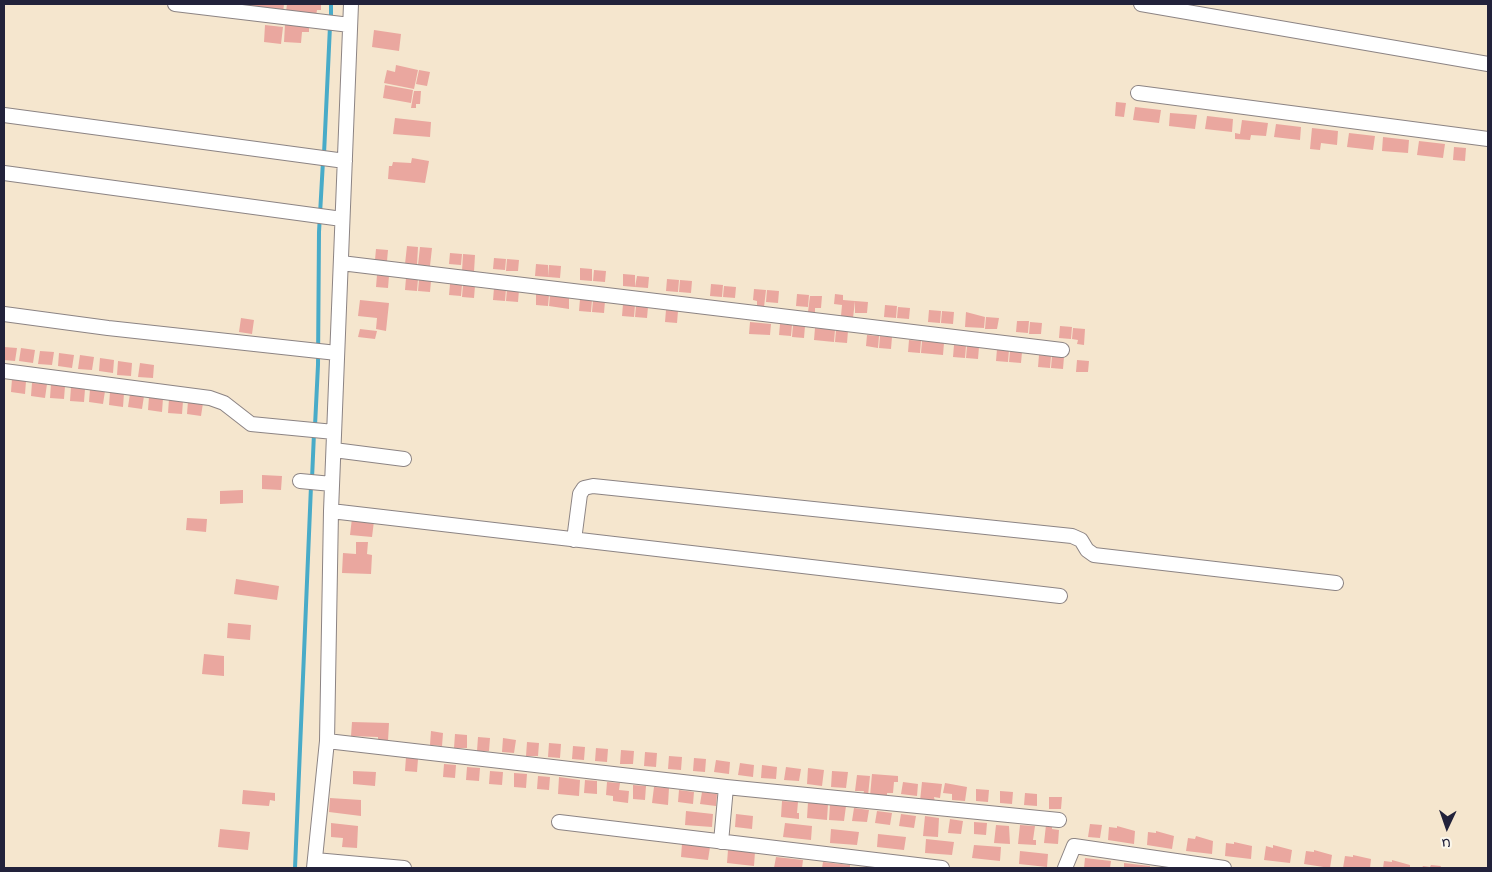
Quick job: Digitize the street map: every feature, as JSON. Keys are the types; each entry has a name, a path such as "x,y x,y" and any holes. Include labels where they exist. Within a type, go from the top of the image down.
{"street":[{"path":"175,4 346,25"},
{"path":"351,4 346,25 338,160 336,218 341,263 332,353 329,431 334,450 326,483 331,510 327,741 315,864 404,868"},
{"path":"1141,4 1488,64"},
{"path":"1138,93 1488,139"},
{"path":"4,115 338,160"},
{"path":"4,173 336,218"},
{"path":"341,263 1062,350"},
{"path":"4,314 332,353"},
{"path":"4,371 210,398 224,403 251,424 329,431"},
{"path":"334,450 404,459"},
{"path":"302,481 326,483"},
{"path":"574,540 580,494 584,488 593,486 1072,536 1081,540 1087,550 1094,555 1336,583"},
{"path":"331,510 1060,596"},
{"path":"327,741 726,787 1059,820"},
{"path":"721,842 726,787"},
{"path":"559,822 942,868"},
{"path":"1065,868 1074,846 1224,868"}],"building":[{"path":"245,4 284,4 283,13 244,8"},
{"path":"287,4 321,4 321,10 317,10 316,16 286,12"},
{"path":"285,24 309,26 309,32 302,32 301,43 284,42"},
{"path":"265,25 283,27 281,44 264,42"},
{"path":"374,30 401,34 399,51 372,47"},
{"path":"396,65 418,70 414,89 384,83 387,70 395,72"},
{"path":"419,70 430,72 427,86 416,84"},
{"path":"385,85 413,90 411,103 383,98"},
{"path":"414,91 421,91 420,104 416,104 416,108 411,108"},
{"path":"1116,102 1126,103 1124,117 1115,116"},
{"path":"1135,107 1161,110 1159,123 1133,120"},
{"path":"1170,113 1197,115 1195,129 1169,126"},
{"path":"1207,116 1233,119 1232,132 1205,129"},
{"path":"395,118 431,122 430,137 393,134"},
{"path":"1242,120 1268,123 1266,136 1251,135 1250,140 1235,139 1235,133 1240,134"},
{"path":"1276,124 1301,127 1300,140 1274,137"},
{"path":"1312,128 1338,131 1337,145 1321,143 1320,150 1310,149"},
{"path":"1349,133 1375,136 1373,150 1347,147"},
{"path":"1383,137 1409,140 1408,153 1382,151"},
{"path":"1419,141 1445,144 1443,158 1417,155"},
{"path":"1454,147 1466,148 1465,161 1453,160"},
{"path":"412,158 429,161 425,183 388,179 389,166 392,166 393,162 411,163"},
{"path":"407,246 418,247 417,265 405,264"},
{"path":"420,247 432,248 430,266 418,265"},
{"path":"376,249 388,250 387,261 375,260"},
{"path":"450,253 462,254 461,265 449,264"},
{"path":"463,254 475,255 474,272 462,271"},
{"path":"494,258 506,259 505,270 493,269"},
{"path":"507,259 519,260 518,271 506,271"},
{"path":"536,264 548,265 548,277 535,276"},
{"path":"549,265 561,266 560,278 548,277"},
{"path":"580,268 592,269 592,281 580,280"},
{"path":"594,270 606,271 605,282 593,281"},
{"path":"623,274 635,275 635,287 623,286"},
{"path":"377,275 389,276 388,288 376,287"},
{"path":"637,276 649,277 648,288 635,287"},
{"path":"406,278 418,279 417,291 405,290"},
{"path":"667,279 679,280 678,292 666,291"},
{"path":"419,280 431,281 430,292 418,291"},
{"path":"680,280 692,281 691,293 679,292"},
{"path":"450,284 462,285 461,296 449,295"},
{"path":"711,284 723,285 722,297 710,296"},
{"path":"463,285 475,286 474,298 462,297"},
{"path":"724,286 736,287 735,298 723,297"},
{"path":"494,288 506,289 505,301 493,300"},
{"path":"507,289 519,290 518,302 506,301"},
{"path":"754,289 766,290 764,307 757,307 757,301 753,300"},
{"path":"767,290 779,291 778,303 766,302"},
{"path":"536,293 549,295 548,306 536,305"},
{"path":"797,294 809,295 808,307 796,306"},
{"path":"835,294 843,295 843,300 855,301 853,318 841,316 842,305 834,304"},
{"path":"550,295 569,297 569,309 549,306"},
{"path":"810,296 822,296 821,308 815,308 815,313 808,312"},
{"path":"580,299 592,300 591,312 579,311"},
{"path":"360,300 389,303 386,331 376,329 377,318 358,316"},
{"path":"593,300 605,301 604,313 592,312"},
{"path":"855,301 868,302 867,313 855,313"},
{"path":"623,304 635,305 634,317 622,316"},
{"path":"885,305 897,306 896,318 884,317"},
{"path":"636,306 648,307 647,318 635,317"},
{"path":"898,307 910,308 909,319 897,318"},
{"path":"666,310 678,311 677,323 665,322"},
{"path":"929,310 941,311 940,323 928,322"},
{"path":"942,311 954,312 953,324 941,323"},
{"path":"966,312 985,317 984,328 965,327"},
{"path":"986,317 999,318 997,329 985,329"},
{"path":"241,318 254,320 252,334 239,332"},
{"path":"1017,321 1029,321 1028,333 1016,332"},
{"path":"750,322 771,324 770,335 749,334"},
{"path":"1030,322 1042,323 1041,334 1029,334"},
{"path":"780,324 792,325 791,336 779,335"},
{"path":"793,325 805,326 804,338 792,337"},
{"path":"1060,326 1072,327 1071,339 1059,338"},
{"path":"815,328 835,330 834,342 814,340"},
{"path":"1073,328 1085,329 1084,345 1077,344 1078,340 1072,339"},
{"path":"360,329 377,331 375,339 358,337"},
{"path":"836,330 848,331 847,343 835,342"},
{"path":"867,335 879,336 878,348 866,346"},
{"path":"880,336 892,337 891,349 879,348"},
{"path":"909,340 921,341 920,353 908,352"},
{"path":"922,341 944,343 943,355 921,353"},
{"path":"954,345 966,346 965,358 953,357"},
{"path":"967,346 979,347 978,359 966,358"},
{"path":"4,347 17,348 15,361 4,360"},
{"path":"21,348 35,350 33,363 19,361"},
{"path":"997,349 1009,350 1008,362 996,361"},
{"path":"40,351 54,352 52,365 38,364"},
{"path":"1010,351 1022,352 1021,363 1009,362"},
{"path":"59,353 74,355 72,368 58,366"},
{"path":"80,355 94,357 92,370 78,369"},
{"path":"1039,355 1051,356 1050,368 1038,367"},
{"path":"1052,356 1064,357 1063,369 1051,368"},
{"path":"100,358 114,360 113,373 99,371"},
{"path":"1077,360 1089,361 1088,372 1076,372"},
{"path":"118,361 132,363 131,376 117,375"},
{"path":"140,363 154,365 153,378 138,377"},
{"path":"12,379 26,381 25,394 11,392"},
{"path":"32,383 47,384 45,398 31,396"},
{"path":"51,384 65,386 64,399 50,398"},
{"path":"71,387 85,389 84,402 70,401"},
{"path":"90,389 105,391 103,404 89,402"},
{"path":"110,392 124,393 123,407 109,405"},
{"path":"130,394 144,396 142,409 128,407"},
{"path":"149,397 163,398 162,412 148,410"},
{"path":"169,399 183,401 182,414 168,413"},
{"path":"188,401 203,403 201,416 187,414"},
{"path":"262,475 282,476 281,490 262,489"},
{"path":"243,490 243,503 220,504 220,491"},
{"path":"187,518 207,519 206,532 186,530"},
{"path":"352,518 374,521 372,537 350,535"},
{"path":"356,542 368,542 367,554 372,555 371,574 342,573 343,553 356,554"},
{"path":"236,579 279,586 277,600 234,594"},
{"path":"228,623 251,625 250,640 227,638"},
{"path":"204,654 224,656 224,676 202,674"},
{"path":"352,722 389,723 388,741 378,741 378,737 351,736"},
{"path":"431,731 443,733 442,746 430,745"},
{"path":"455,734 467,735 467,748 454,748"},
{"path":"478,737 490,738 489,751 477,751"},
{"path":"503,738 516,740 514,753 502,752"},
{"path":"527,742 539,743 538,756 526,756"},
{"path":"549,743 561,744 560,758 548,757"},
{"path":"573,746 585,747 584,760 572,759"},
{"path":"596,748 608,749 607,762 595,761"},
{"path":"621,750 634,751 633,764 620,764"},
{"path":"645,752 657,753 656,767 644,766"},
{"path":"669,756 682,757 681,770 668,769"},
{"path":"406,757 418,759 417,772 405,771"},
{"path":"694,758 706,759 705,772 693,771"},
{"path":"716,760 730,762 729,774 714,772"},
{"path":"740,763 754,765 753,777 738,775"},
{"path":"444,764 456,765 455,778 443,777"},
{"path":"762,765 777,767 776,779 761,778"},
{"path":"467,767 480,768 479,781 466,780"},
{"path":"786,767 801,769 799,781 784,780"},
{"path":"808,768 824,770 822,786 807,784"},
{"path":"353,771 376,772 375,786 353,784"},
{"path":"490,771 503,772 502,785 489,784"},
{"path":"832,771 848,772 846,788 831,787"},
{"path":"514,773 527,774 526,788 514,787"},
{"path":"872,774 898,776 898,782 894,782 893,793 887,793 887,797 870,796"},
{"path":"857,775 870,776 868,796 863,795 864,791 855,791"},
{"path":"538,776 550,777 549,790 537,789"},
{"path":"559,777 580,780 579,796 558,794"},
{"path":"585,780 597,781 597,794 584,793"},
{"path":"607,782 620,783 619,790 629,791 628,803 613,801 613,796 606,795"},
{"path":"903,782 918,784 917,796 901,794"},
{"path":"922,782 942,784 940,798 934,797 935,802 920,801"},
{"path":"945,783 967,787 965,801 952,800 952,794 943,793"},
{"path":"633,785 646,786 645,800 633,799"},
{"path":"654,787 669,788 668,805 652,803"},
{"path":"976,789 989,790 988,802 976,801"},
{"path":"243,790 275,793 275,801 270,800 269,806 242,804"},
{"path":"679,790 694,792 693,804 678,802"},
{"path":"1000,791 1013,792 1012,804 1000,803"},
{"path":"702,792 717,794 716,806 700,804"},
{"path":"1025,793 1037,794 1037,806 1024,805"},
{"path":"1049,797 1062,797 1061,809 1049,809"},
{"path":"330,798 361,800 361,816 329,812"},
{"path":"782,801 798,802 797,813 799,813 799,819 781,817"},
{"path":"808,802 828,804 827,820 807,818"},
{"path":"830,804 846,806 844,821 829,820"},
{"path":"854,808 869,810 867,822 852,821"},
{"path":"686,811 713,814 712,827 685,825"},
{"path":"877,811 892,813 890,825 875,823"},
{"path":"736,814 753,816 752,829 735,827"},
{"path":"901,814 916,816 914,828 899,826"},
{"path":"925,816 939,818 938,837 923,836"},
{"path":"950,819 963,821 961,834 948,833"},
{"path":"974,822 987,823 986,835 974,834"},
{"path":"331,823 358,826 357,848 342,847 343,838 331,837"},
{"path":"785,823 812,826 811,840 783,837"},
{"path":"1090,824 1102,825 1100,838 1088,837"},
{"path":"996,825 1009,826 1010,844 994,843"},
{"path":"1020,825 1035,826 1033,840 1036,840 1036,845 1018,844"},
{"path":"1046,825 1052,825 1052,829 1059,830 1058,844 1044,843"},
{"path":"1117,826 1135,831 1134,844 1108,840 1109,827 1117,828"},
{"path":"220,829 250,832 248,850 218,847"},
{"path":"831,829 859,832 857,845 830,843"},
{"path":"1156,831 1174,836 1172,849 1147,845 1148,832 1156,833"},
{"path":"878,834 906,837 904,850 877,847"},
{"path":"1196,836 1213,841 1212,854 1186,851 1188,838 1195,839"},
{"path":"926,839 954,842 952,855 925,853"},
{"path":"1234,842 1252,846 1251,859 1225,856 1226,843 1234,844"},
{"path":"682,844 710,847 708,860 681,857"},
{"path":"974,845 1001,847 1000,861 972,858"},
{"path":"1273,845 1292,850 1290,863 1264,860 1266,846 1273,848"},
{"path":"728,850 755,852 754,866 727,863"},
{"path":"1314,850 1332,855 1330,868 1304,864 1306,851 1314,852"},
{"path":"1020,851 1048,854 1047,867 1019,864"},
{"path":"1353,855 1371,859 1370,868 1343,868 1345,856 1353,857"},
{"path":"776,857 803,860 802,868 774,868"},
{"path":"1085,858 1111,861 1110,868 1084,868"},
{"path":"1392,860 1410,865 1410,868 1383,868 1384,861 1392,862"},
{"path":"823,862 850,865 850,868 822,868"},
{"path":"1124,863 1150,866 1150,868 1124,868"},
{"path":"1431,865 1441,866 1440,868 1422,868 1423,866 1430,867"}],"waterway":[{"path":"331,4 331,19"},
{"path":"324,154 330,26"},
{"path":"315,426 318,365 319,232 323,161"},
{"path":"312,479 314,433"},
{"path":"295,868 311,486"}]}
